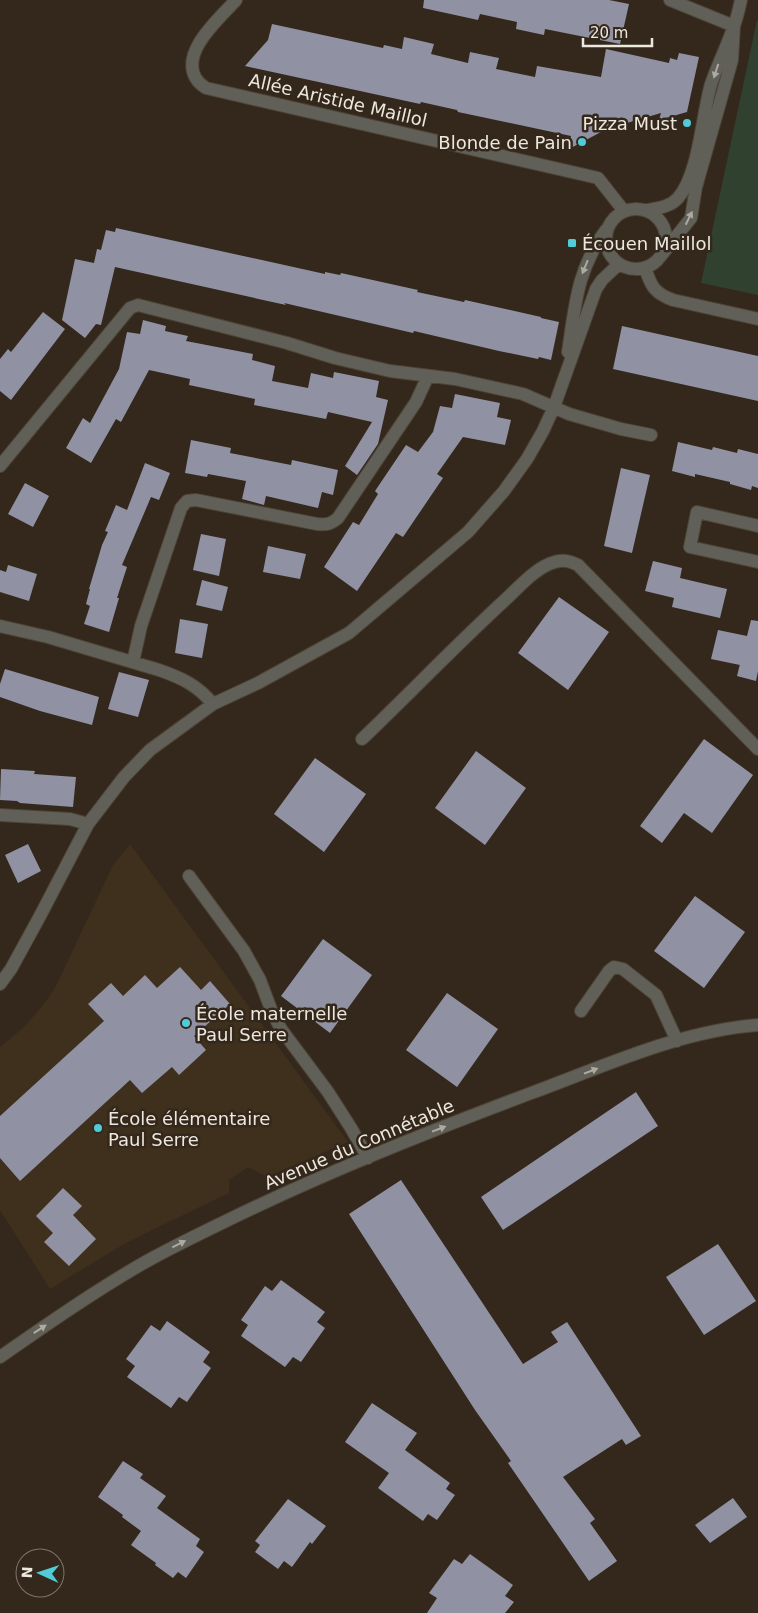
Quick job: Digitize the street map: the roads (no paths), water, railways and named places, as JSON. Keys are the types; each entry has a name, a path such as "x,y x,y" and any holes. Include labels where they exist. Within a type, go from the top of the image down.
{"street":[{"name":"Allée Aristide Maillol","path":"236,0 197,43 193,67 196,79 206,88 598,178 624,211"},
{"path":"670,0 734,26"},
{"path":"564,374 576,298 582,272 591,251 616,216 624,211 633,209 647,210 664,207 679,197 686,185 692,170 710,86 734,26 741,0"},
{"path":"609,224 606,231 606,240 607,249 612,257 619,264 629,269 646,268 660,257 691,218 696,187 732,60 734,26"},
{"path":"647,210 662,223 666,236 665,246 660,257"},
{"path":"0,984 40,916 88,824 124,777 150,750 213,704 258,683 349,633 461,538 504,491 527,460 554,407 564,374 596,289 602,280 619,264"},
{"path":"646,268 650,284 662,296 672,300 758,319"},
{"path":"0,466 130,308 138,305 390,371 455,379 523,394 599,423 651,435"},
{"path":"133,662 141,626 181,508 187,501 196,500 328,525 338,518 416,402 428,376"},
{"path":"758,526 697,512 690,547 758,562"},
{"path":"362,739 483,620 531,577 548,564 568,560 578,565 758,749"},
{"path":"0,626 48,637 177,676 203,692 213,704"},
{"path":"0,815 70,819 88,824"},
{"path":"189,876 244,951 260,980 272,1012 281,1029 328,1092 352,1128 368,1158"},
{"path":"581,1011 609,971 614,968 622,969 656,995 677,1041"},
{"name":"Avenue du Connétable","path":"0,1357 103,1288 161,1254 289,1190 489,1109 628,1056 730,1028 758,1025"}],"place":[{"name":"Pizza Must","path":"687,123"},
{"name":"Blonde de Pain","path":"582,142"},
{"name":"Écouen Maillol","path":"572,243"},
{"name":"École maternelle Paul Serre","path":"186,1023"},
{"name":"École élémentaire Paul Serre","path":"98,1128"}]}
